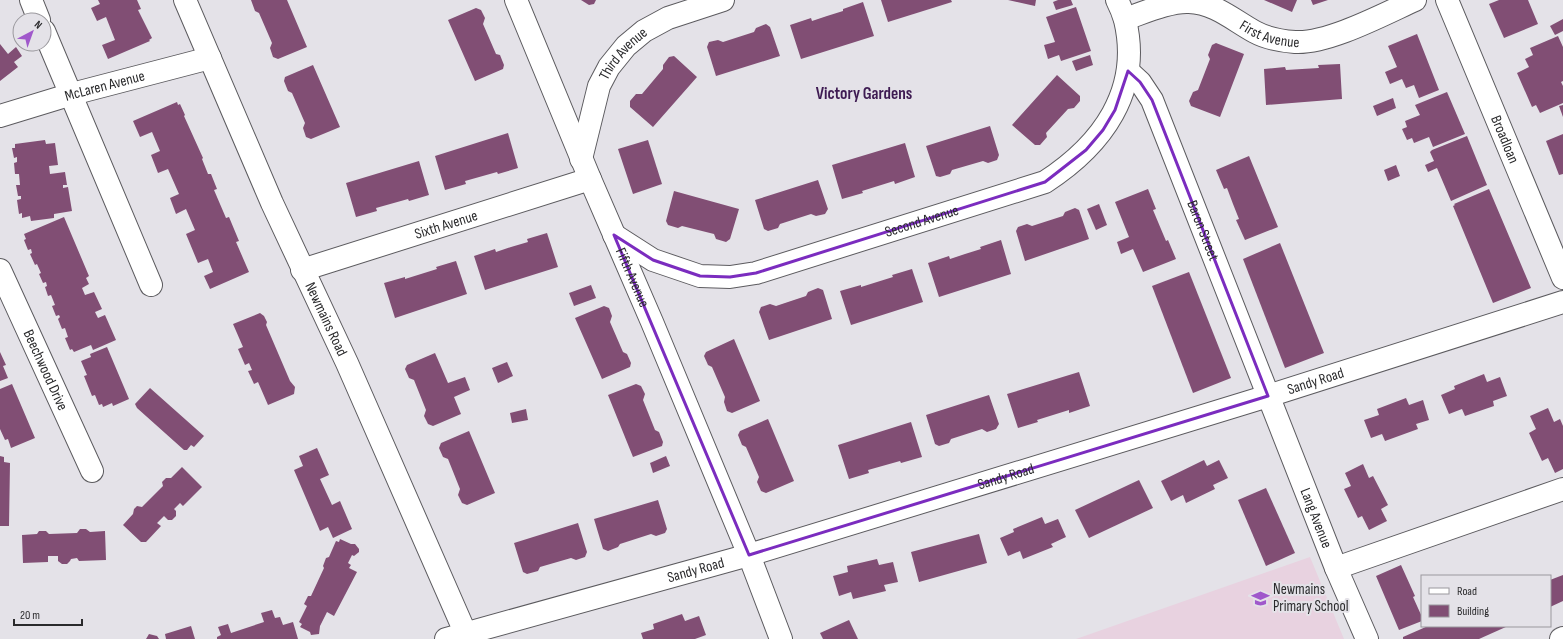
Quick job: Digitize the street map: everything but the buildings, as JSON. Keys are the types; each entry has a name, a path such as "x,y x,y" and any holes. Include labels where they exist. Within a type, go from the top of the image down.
{"street":[{"path":"31,0 36,12"},
{"name":"Newmains Road","path":"185,0 302,270 347,363 460,637"},
{"name":"Fifth Avenue","path":"516,0 581,159 652,322 749,555 781,639"},
{"name":"Third Avenue","path":"581,159 599,86 609,67 626,46 644,30 668,18 723,0"},
{"name":"First Avenue","path":"1121,9 1187,2 1201,3 1218,9 1256,32 1278,40 1296,42 1333,36 1415,0"},
{"name":"Broadloan","path":"1447,0 1563,278"},
{"name":"Second Avenue","path":"614,235 653,260 700,276 730,277 756,273 1044,182 1060,173 1086,150 1103,130 1115,110 1124,86 1129,65 1129,44 1121,9"},
{"path":"52,49 151,286"},
{"name":"McLaren Avenue","path":"0,116 72,94 210,58"},
{"name":"Baron Street","path":"1128,71 1140,82 1152,100 1268,396"},
{"name":"Sixth Avenue","path":"302,270 590,179"},
{"name":"Beechwood Drive","path":"0,270 92,471"},
{"name":"Sandy Road","path":"460,637 749,555 1268,396 1563,302"},
{"name":"Lang Avenue","path":"1268,396 1336,568 1366,639"},
{"path":"1336,568 1563,489"}],"highlighted area":[{"path":"1128,71 1140,82 1152,100 1268,396 749,555 614,235 653,260 700,276 730,277 756,273 1045,182 1086,150 1103,130 1115,110"}],"shaded area":[{"name":"Newmains Primary School","path":"1310,557 1344,639 1076,639"}],"place":[{"name":"Newmains Primary School","path":"1260,598"}],"district":[{"name":"Victory Gardens","path":"864,94"}]}
